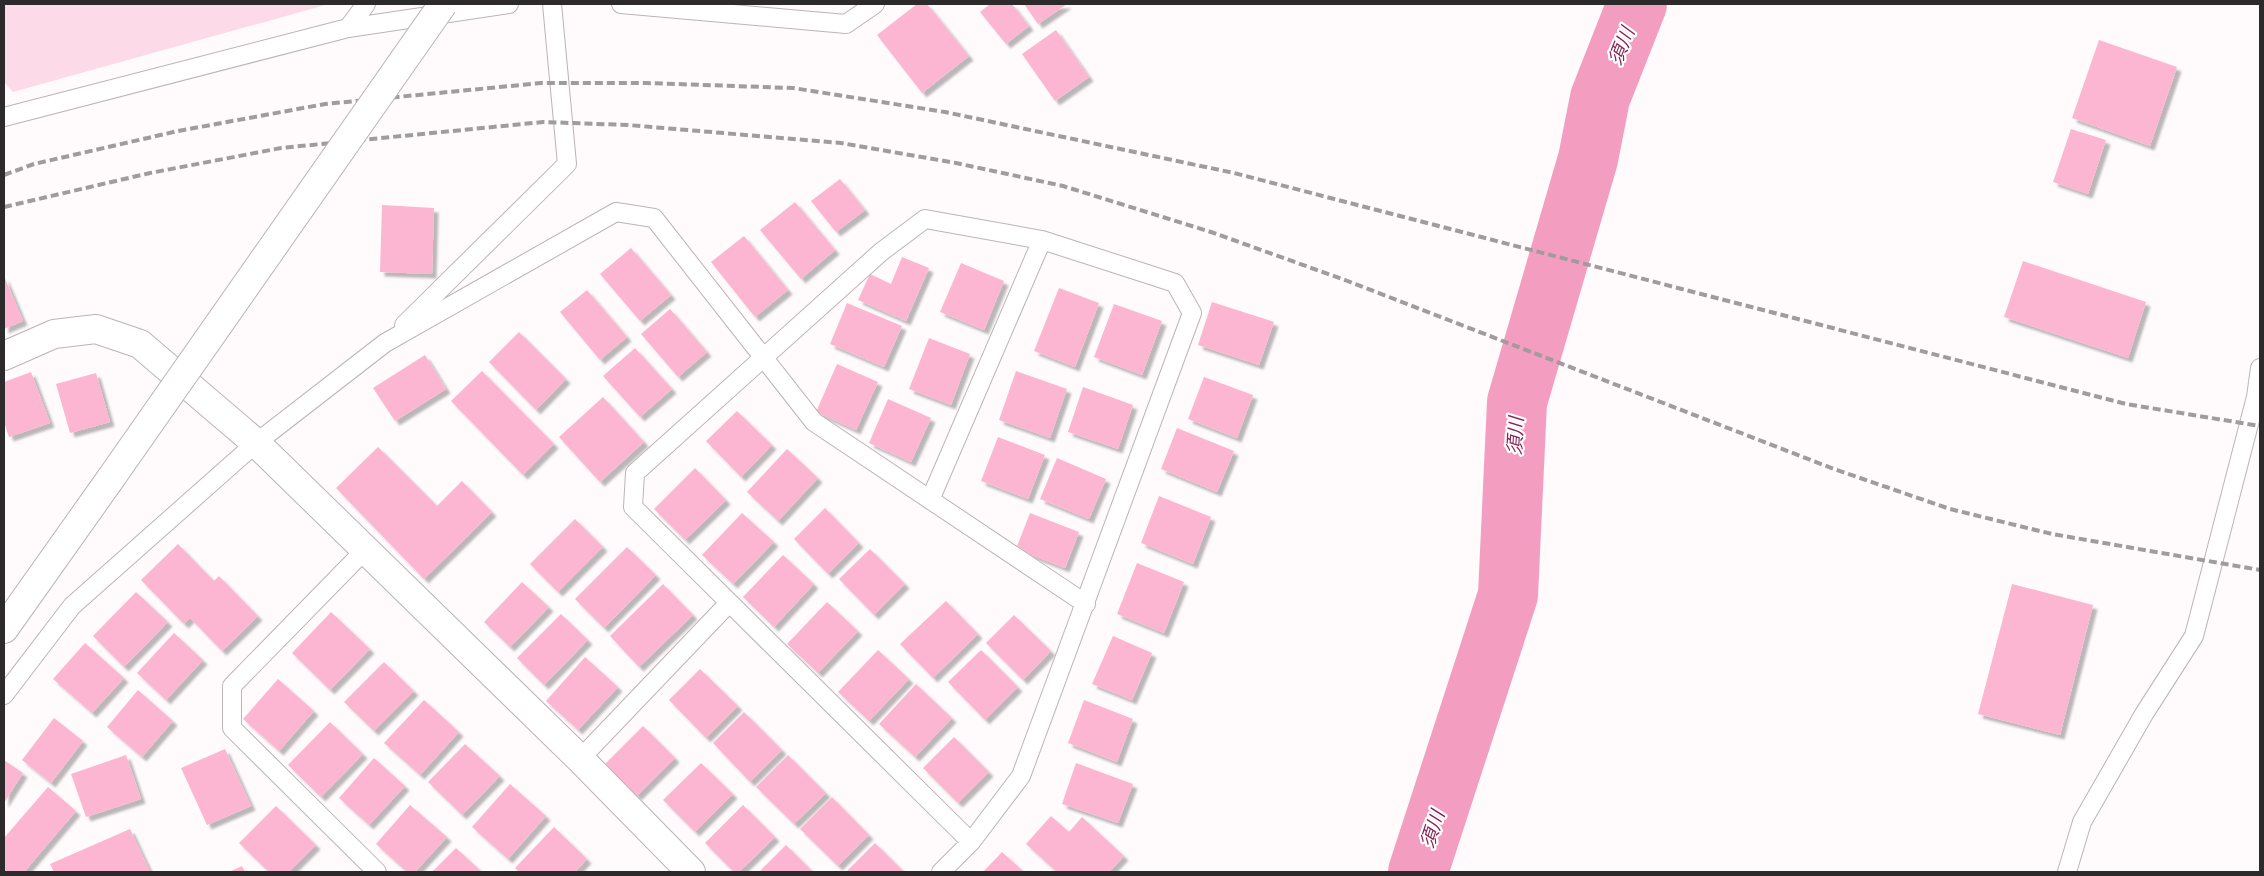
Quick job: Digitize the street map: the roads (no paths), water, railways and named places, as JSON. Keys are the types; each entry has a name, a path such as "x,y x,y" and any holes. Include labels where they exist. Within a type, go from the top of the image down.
{"street":[{"path":"4,629 443,4"},
{"path":"4,356 54,334 96,328 140,344 256,443 580,759 687,871"}],"lane":[{"path":"348,28 366,4"},
{"path":"4,117 348,28 509,4"},
{"path":"4,695 72,606 256,443 386,343 567,164 552,4"},
{"path":"627,4 846,24 875,4"},
{"path":"386,343 616,212 654,218 814,422 1086,604"},
{"path":"941,872 971,842 1021,776 1192,313 1175,283 1042,240 925,219 881,252 635,473 633,507 971,842"},
{"path":"930,500 1042,240"},
{"path":"2067,872 2082,822 2144,714 2194,636 2256,397 2260,368"},
{"path":"365,550 232,686 232,728 377,872"},
{"path":"580,759 729,603"}],"waterway":[{"name":"須川","path":"1418,872 1508,595 1517,402 1588,159 1600,98 1637,4"}],"railway":[{"path":"4,175 34,164 178,131 325,104 541,83 646,83 793,88 945,112 1234,173 2126,404 2260,426"},
{"path":"4,207 150,173 281,148 543,122 628,125 841,143 956,163 1063,186 1211,232 1345,280 1834,469 1950,509 2052,534 2260,570"}]}
